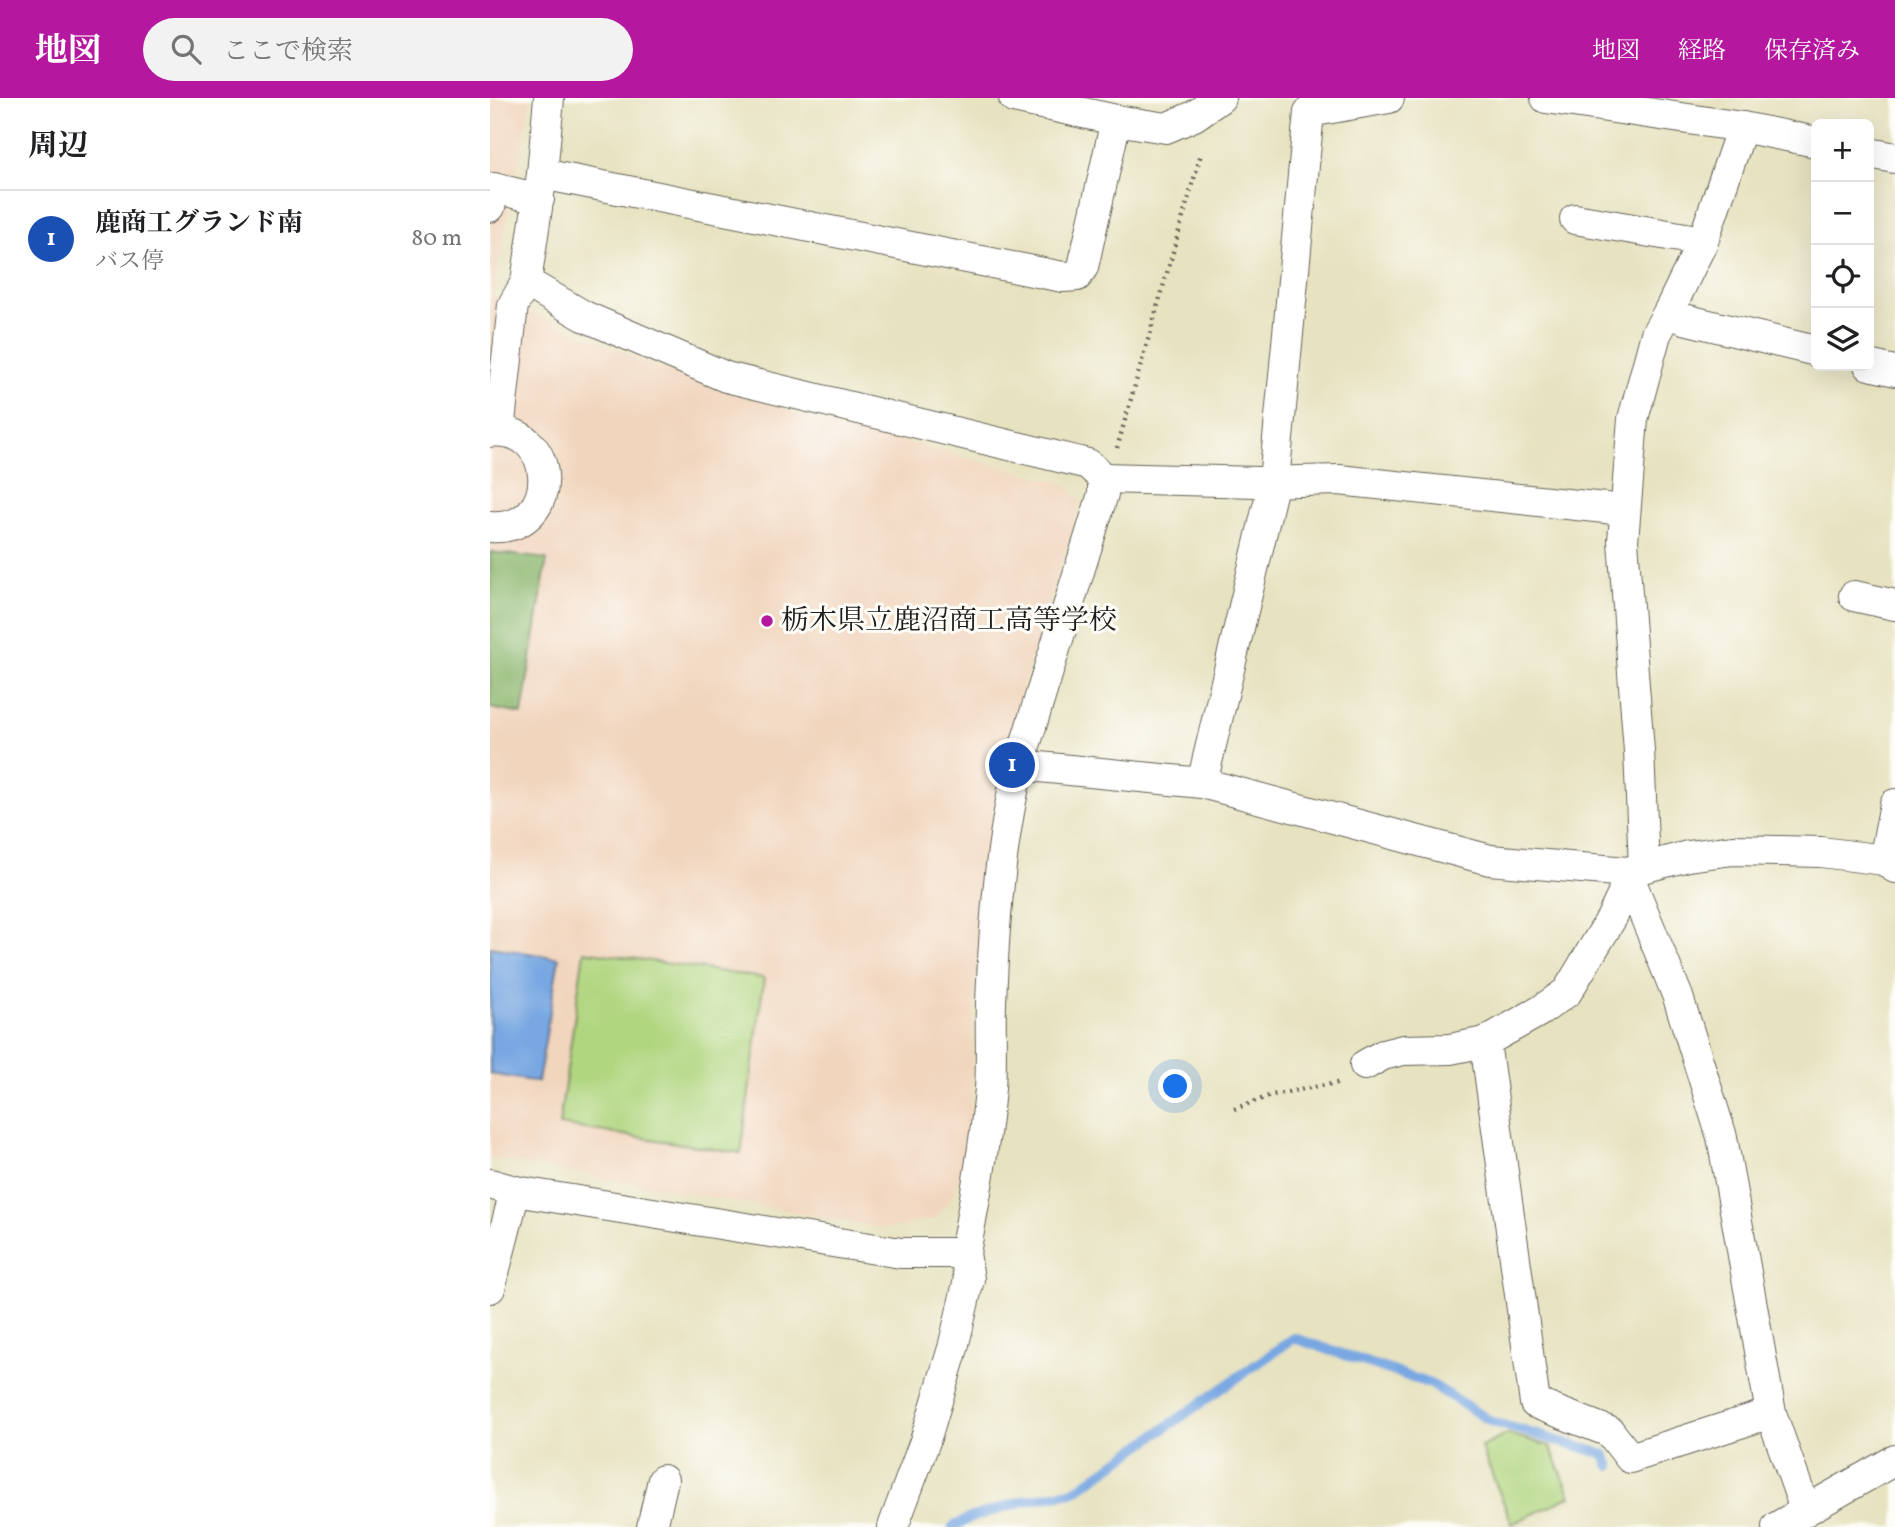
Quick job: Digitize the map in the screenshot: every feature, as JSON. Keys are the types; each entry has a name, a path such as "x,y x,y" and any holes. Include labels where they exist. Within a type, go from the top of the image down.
{"street":[{"path":"490,527 500,528 516,524 530,515 539,502 544,487 544,470 538,455 528,443 514,434 494,432 513,306 526,282 541,187 549,98"},
{"path":"1014,98 1166,128 1194,116 1220,98"},
{"path":"1202,783 1274,481 1309,112 1389,98"},
{"path":"1546,98 1610,103 1811,141"},
{"path":"490,207 494,188 541,187 1063,277 1077,276 1083,267 1116,120"},
{"path":"1742,127 1703,242 1656,334 1633,419 1623,541 1639,751 1636,869 1722,1137 1772,1413 1805,1509"},
{"path":"1874,154 1895,158"},
{"path":"1575,219 1703,242"},
{"path":"526,282 584,316 726,377 1088,464 1103,478 1258,482 1339,480 1625,510"},
{"path":"1669,311 1684,319 1811,350"},
{"path":"1874,366 1895,371"},
{"path":"893,1527 925,1441 953,1348 969,1279 965,1253 979,1177 990,1087 991,1002 1001,866 1009,808 1019,765 1103,494 1103,478"},
{"path":"1854,596 1895,605"},
{"path":"1019,765 1202,783 1490,860 1636,869 1688,856 1733,850 1821,852 1890,864 1895,804"},
{"path":"1365,1065 1383,1055 1403,1050 1450,1049 1485,1042 1540,1011 1567,992 1611,919 1636,869"},
{"path":"1485,1042 1535,1403 1610,1432 1630,1458 1772,1413"},
{"path":"490,1288 502,1188 901,1253 965,1253"},
{"path":"1777,1527 1895,1460"},
{"path":"652,1527 663,1480"}],"path":[{"path":"1117,449 1201,154"},
{"path":"1234,1109 1272,1095 1346,1081 1365,1065"}],"shaded area":[{"name":"栃木県立鹿沼商工高等学校","path":"490,98 531,98 492,296 679,375 803,415 1066,484 1081,501 1006,741 993,807 975,983 971,1115 959,1179 949,1202 933,1219 888,1229 490,1158"}],"green space":[{"path":"490,552 547,559 522,714 490,708"},
{"path":"584,951 764,978 741,1153 559,1125"},
{"path":"1508,1434 1550,1446 1571,1496 1512,1524 1481,1447"}],"water":[{"path":"490,947 559,958 538,1082 490,1074"}],"waterway":[{"path":"953,1527 970,1518 1024,1501 1075,1491 1294,1338 1431,1384 1492,1422 1604,1454 1610,1466"}],"place":[{"name":"栃木県立鹿沼商工高等学校","path":"767,621"},
{"name":"鹿商工グランド南","path":"1012,765"}]}
